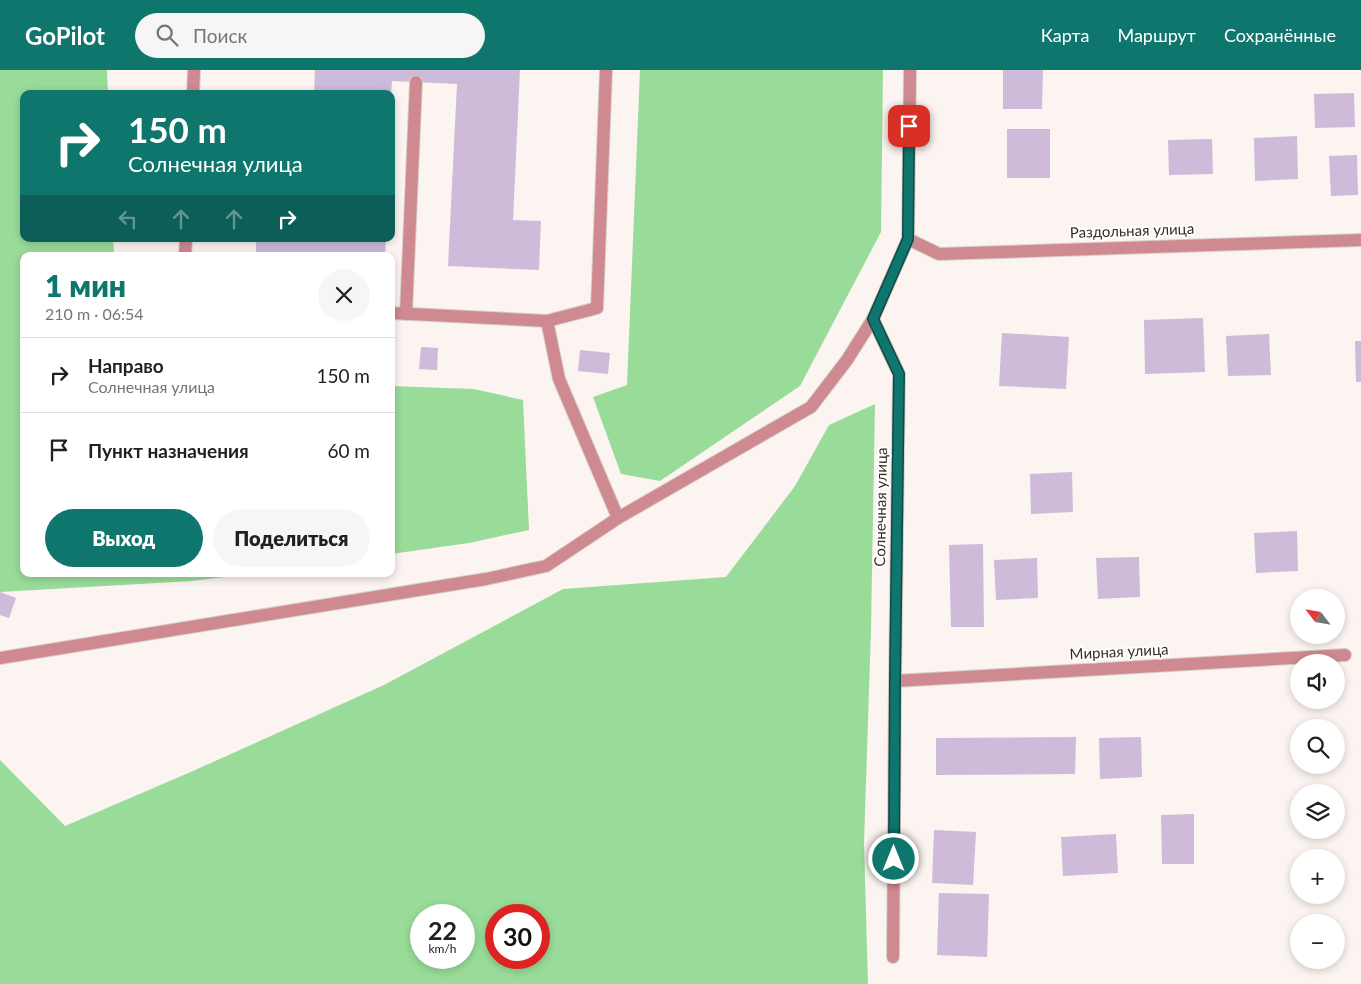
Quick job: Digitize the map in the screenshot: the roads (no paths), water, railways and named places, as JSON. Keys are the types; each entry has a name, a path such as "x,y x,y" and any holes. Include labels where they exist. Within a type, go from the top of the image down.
{"street":[{"path":"193,90 194,70"},
{"path":"395,314 547,321 597,308 606,70"},
{"path":"0,658 486,579 546,566 618,518 811,407 847,360 873,319 908,239 910,70"},
{"path":"406,314 416,82"},
{"name":"Раздольная улица","path":"908,239 939,254 1361,240"},
{"name":"Солнечная улица","path":"873,319 899,374 893,958"},
{"path":"547,321 559,379 618,518"},
{"name":"Мирная улица","path":"895,681 1290,658"}]}
